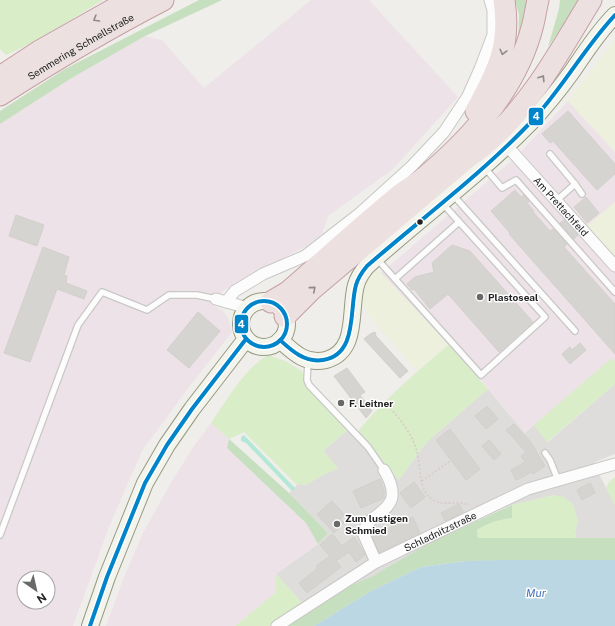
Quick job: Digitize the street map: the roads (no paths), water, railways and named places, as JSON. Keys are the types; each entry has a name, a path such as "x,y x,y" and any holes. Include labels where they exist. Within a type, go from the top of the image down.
{"highway":[{"name":"Semmering Schnellstraße","path":"0,77 38,52 130,0"},
{"name":"Semmering Schnellstraße","path":"0,95 59,58 126,19 164,0"},
{"path":"278,309 288,292 401,194 458,135 476,112 500,61 506,39 504,0"},
{"path":"401,194 424,178 453,153 483,120 503,92 520,61 533,25 538,0"},
{"path":"278,309 311,290 476,162 504,113 521,87 536,55 546,23 550,0"},
{"path":"476,162 486,144 504,126 536,88 591,0"}],"street":[{"path":"221,300 263,274 305,256 359,214 412,166 444,132 468,96 493,35 493,10 490,0"},
{"path":"280,340 295,354 308,360 315,361 329,359 339,352 344,346 351,327 354,294 358,280 367,266 446,198 476,162 507,146 530,123 572,71 593,40 615,15"},
{"name":"Am Prettachfeld","path":"507,146 615,266"},
{"path":"221,300 248,308"},
{"path":"264,301 278,309 287,324 284,334 280,340 272,346 262,347 253,344 246,339 242,332 241,324 242,315 248,308 255,303 264,301"},
{"path":"90,626 107,577 145,483 192,409 246,339"},
{"name":"Schladnitzstraße","path":"277,626 376,562 528,489 615,464"},
{"path":"376,562 364,535 364,528 368,522 387,508 391,499 391,483 384,470"}],"lane":[{"path":"550,154 582,194"},
{"path":"476,162 502,188 516,180 615,292"},
{"path":"556,201 575,184"},
{"path":"376,258 481,375 545,317 459,222 446,198"},
{"path":"446,198 576,330"},
{"path":"395,279 459,222"},
{"path":"0,535 78,325 102,292 147,310 170,295 197,295 221,300"},
{"path":"308,360 307,380 309,385 368,447 384,470"},
{"path":"545,452 558,480"}],"water":[{"name":"Mur","path":"615,560 615,626 314,626 371,591 421,567 466,561"}],"place":[{"name":"Plastoseal","path":"480,297"},
{"name":"F. Leitner","path":"341,403"},
{"name":"Zum lustigen Schmied","path":"337,524"}]}
